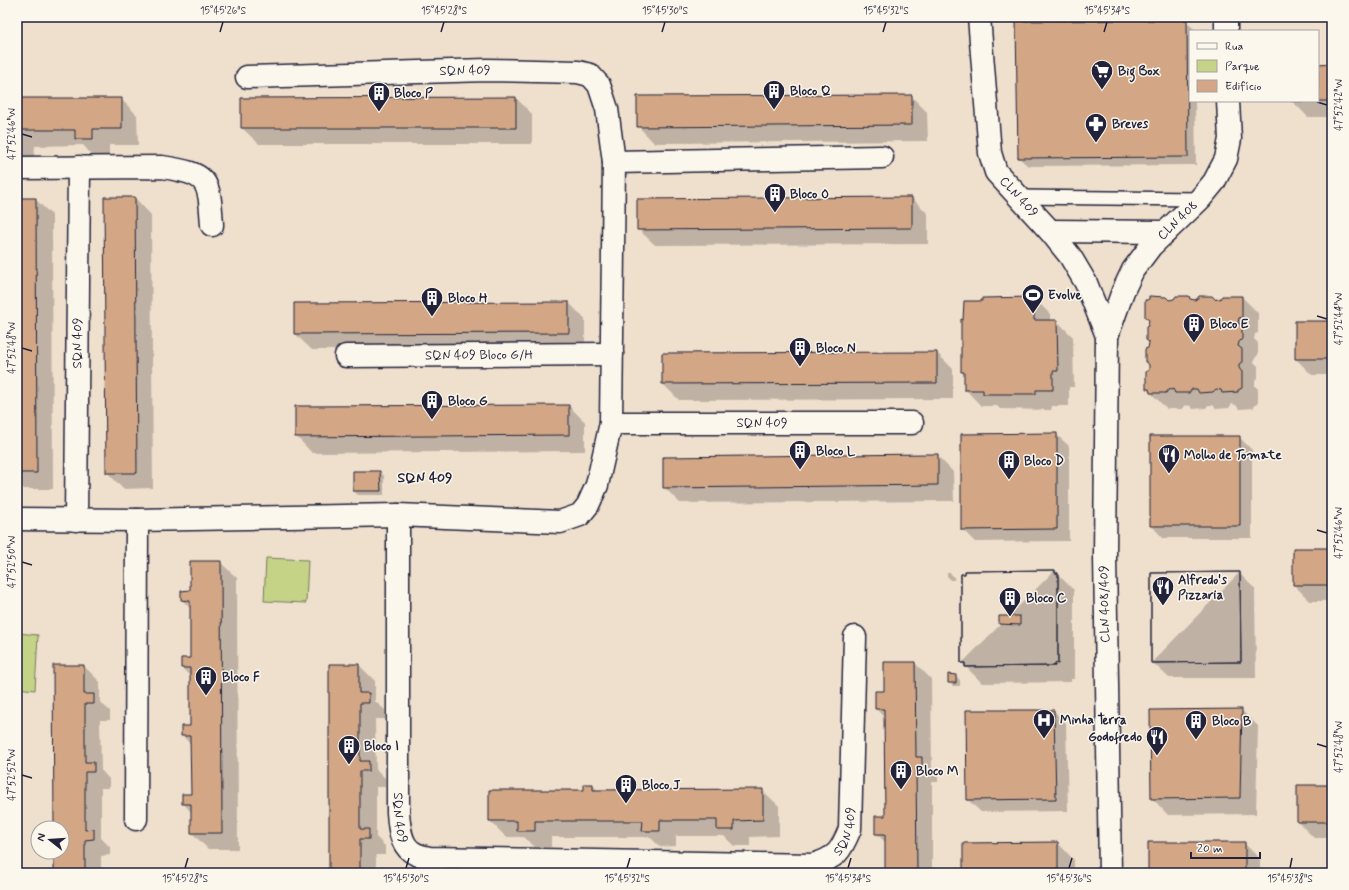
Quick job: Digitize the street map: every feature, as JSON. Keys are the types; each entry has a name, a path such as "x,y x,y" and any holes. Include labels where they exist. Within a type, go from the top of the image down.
{"street":[{"name":"CLN 409","path":"979,17 990,153 996,172 1050,231 1070,256 1086,283 1107,336"},
{"path":"1226,17 1226,30"},
{"name":"SQN 409","path":"17,519 137,520 398,515 560,522 580,515 588,504 597,485 612,422 614,162 607,109 599,85 590,75 578,72 487,70 247,77"},
{"name":"CLN 408","path":"1107,336 1123,291 1133,270 1152,246 1200,199 1214,182 1226,159 1230,139 1228,102"},
{"path":"614,162 882,157"},
{"path":"17,168 79,166 162,167 185,171 200,176 206,184 210,197 212,225"},
{"name":"SQN 409","path":"76,520 79,166"},
{"path":"1050,231 1166,232"},
{"name":"CLN 408/409","path":"1107,336 1105,556 1110,873"},
{"name":"SQN 409 Bloco G/H","path":"346,356 612,354"},
{"name":"SQN 409","path":"612,422 912,423"},
{"name":"SQN 409","path":"398,515 399,827 403,840 411,851 430,858 812,865 829,859 842,849 850,829 855,637"},
{"path":"136,819 137,520"}],"lane":[{"path":"1018,196 1200,199"}],"green space":[{"path":"266,558 308,560 306,603 264,601"},
{"path":"17,633 38,635 35,690 17,688"}],"building":[{"name":"Big Box","path":"1187,20 1188,157 1018,158 1016,21"},
{"path":"1332,63 1332,101 1319,101 1319,64"},
{"name":"Bloco Q","path":"912,95 912,125 637,127 637,96"},
{"name":"Bloco P","path":"516,97 516,128 241,128 241,98"},
{"path":"17,98 122,98 122,129 93,129 93,139 75,139 75,130 19,130 19,140 17,140"},
{"path":"104,197 135,197 137,473 106,473"},
{"name":"Bloco O","path":"912,197 912,228 637,230 637,199"},
{"path":"17,198 36,198 37,473 17,473"},
{"name":"Bloco E","path":"1149,296 1166,297 1169,300 1174,299 1176,296 1189,296 1190,299 1195,300 1199,296 1212,296 1216,300 1220,299 1222,296 1242,296 1242,317 1239,318 1238,323 1242,326 1242,339 1238,346 1242,349 1242,362 1239,364 1239,368 1242,372 1242,388 1238,390 1238,392 1222,393 1221,390 1216,389 1213,392 1199,393 1197,389 1192,389 1189,393 1175,393 1173,389 1169,389 1166,393 1150,393 1149,389 1146,389 1146,372 1149,370 1149,365 1145,362 1145,349 1148,348 1149,343 1146,340 1146,327 1148,326 1149,320 1145,317 1145,300 1149,299"},
{"path":"1034,297 1034,320 1057,320 1058,371 1053,371 1053,390 1036,390 1036,394 983,394 983,390 964,390 964,372 961,372 961,319 963,320 964,301 982,301 982,298"},
{"name":"Bloco H","path":"569,302 569,333 294,334 294,303"},
{"path":"1295,321 1332,321 1332,359 1295,359"},
{"name":"Bloco N","path":"937,352 937,383 662,384 662,353"},
{"name":"Bloco G","path":"569,405 569,435 295,437 295,406"},
{"name":"Bloco D","path":"1057,433 1057,529 961,530 961,434"},
{"path":"1150,436 1240,436 1240,526 1150,526"},
{"name":"Bloco L","path":"938,454 938,485 663,488 663,457"},
{"path":"353,471 380,471 381,491 353,491"},
{"path":"1293,548 1332,548 1332,585 1293,585"},
{"name":"Bloco F","path":"190,561 221,561 222,833 191,833 191,804 182,804 182,794 191,794 190,736 181,736 181,726 190,726 190,668 181,668 181,658 190,658 190,601 181,600 181,591 190,590"},
{"name":"Bloco C","path":"1055,570 1055,573 1058,573 1058,664 1055,663 1055,666 965,667 965,663 961,663 961,574 965,574 965,571","holes":["999,616 1020,616 1020,625 999,624"]},
{"name":"Bloco C","path":"1055,570 1055,573 1058,573 1058,664 1055,663 1055,666 965,667 965,663 961,663 961,574 965,574 965,571"},
{"path":"1240,572 1241,662 1151,663 1151,573"},
{"path":"1240,572 1241,662 1151,663 1151,573"},
{"name":"Bloco M","path":"884,662 915,662 916,757 922,757 922,767 916,767 917,873 885,873 885,834 875,834 875,816 885,816 884,709 875,709 875,691 884,691"},
{"name":"Bloco I","path":"329,664 359,664 359,693 369,693 369,703 360,703 360,761 369,761 369,771 360,771 360,829 369,829 369,839 360,839 360,873 329,873"},
{"path":"53,665 84,665 84,694 94,694 94,704 85,704 85,762 94,762 94,772 85,772 85,830 94,829 94,839 85,840 85,873 54,873 54,860 70,860 70,820 54,820"},
{"path":"948,674 956,675 956,683 948,683"},
{"name":"Bloco B","path":"1242,709 1240,798 1151,799 1150,710"},
{"path":"966,710 1054,710 1056,799 967,800"},
{"name":"Bloco J","path":"584,784 593,784 593,790 763,789 763,820 734,821 734,830 717,830 717,820 660,820 660,831 642,831 643,821 535,821 535,831 517,831 517,821 489,821 489,790 584,790"},
{"path":"1297,785 1332,785 1332,822 1297,822"},
{"path":"1058,842 1058,873 963,873 963,843"},
{"path":"1148,842 1245,842 1245,873 1148,873"}],"place":[{"name":"Big Box","path":"1102,90"},
{"name":"Bloco Q","path":"774,110"},
{"name":"Bloco P","path":"379,112"},
{"name":"Breves","path":"1096,144"},
{"name":"Bloco O","path":"775,214"},
{"name":"Evolve","path":"1033,314"},
{"name":"Bloco H","path":"432,318"},
{"name":"Bloco E","path":"1194,344"},
{"name":"Bloco N","path":"800,368"},
{"name":"Bloco G","path":"432,420"},
{"name":"Bloco L","path":"800,470"},
{"name":"Molho de Tomate","path":"1169,474"},
{"name":"Bloco D","path":"1009,480"},
{"name":"Alfredo's Pizzaria","path":"1163,606"},
{"name":"Bloco C","path":"1010,618"},
{"name":"Bloco F","path":"206,696"},
{"name":"Minha Terra","path":"1044,740"},
{"name":"Bloco B","path":"1196,740"},
{"name":"Godofredo","path":"1157,756"},
{"name":"Bloco I","path":"349,766"},
{"name":"Bloco M","path":"901,790"},
{"name":"Bloco J","path":"626,804"}],"district":[{"name":"SQN 409","path":"425,478"}]}
